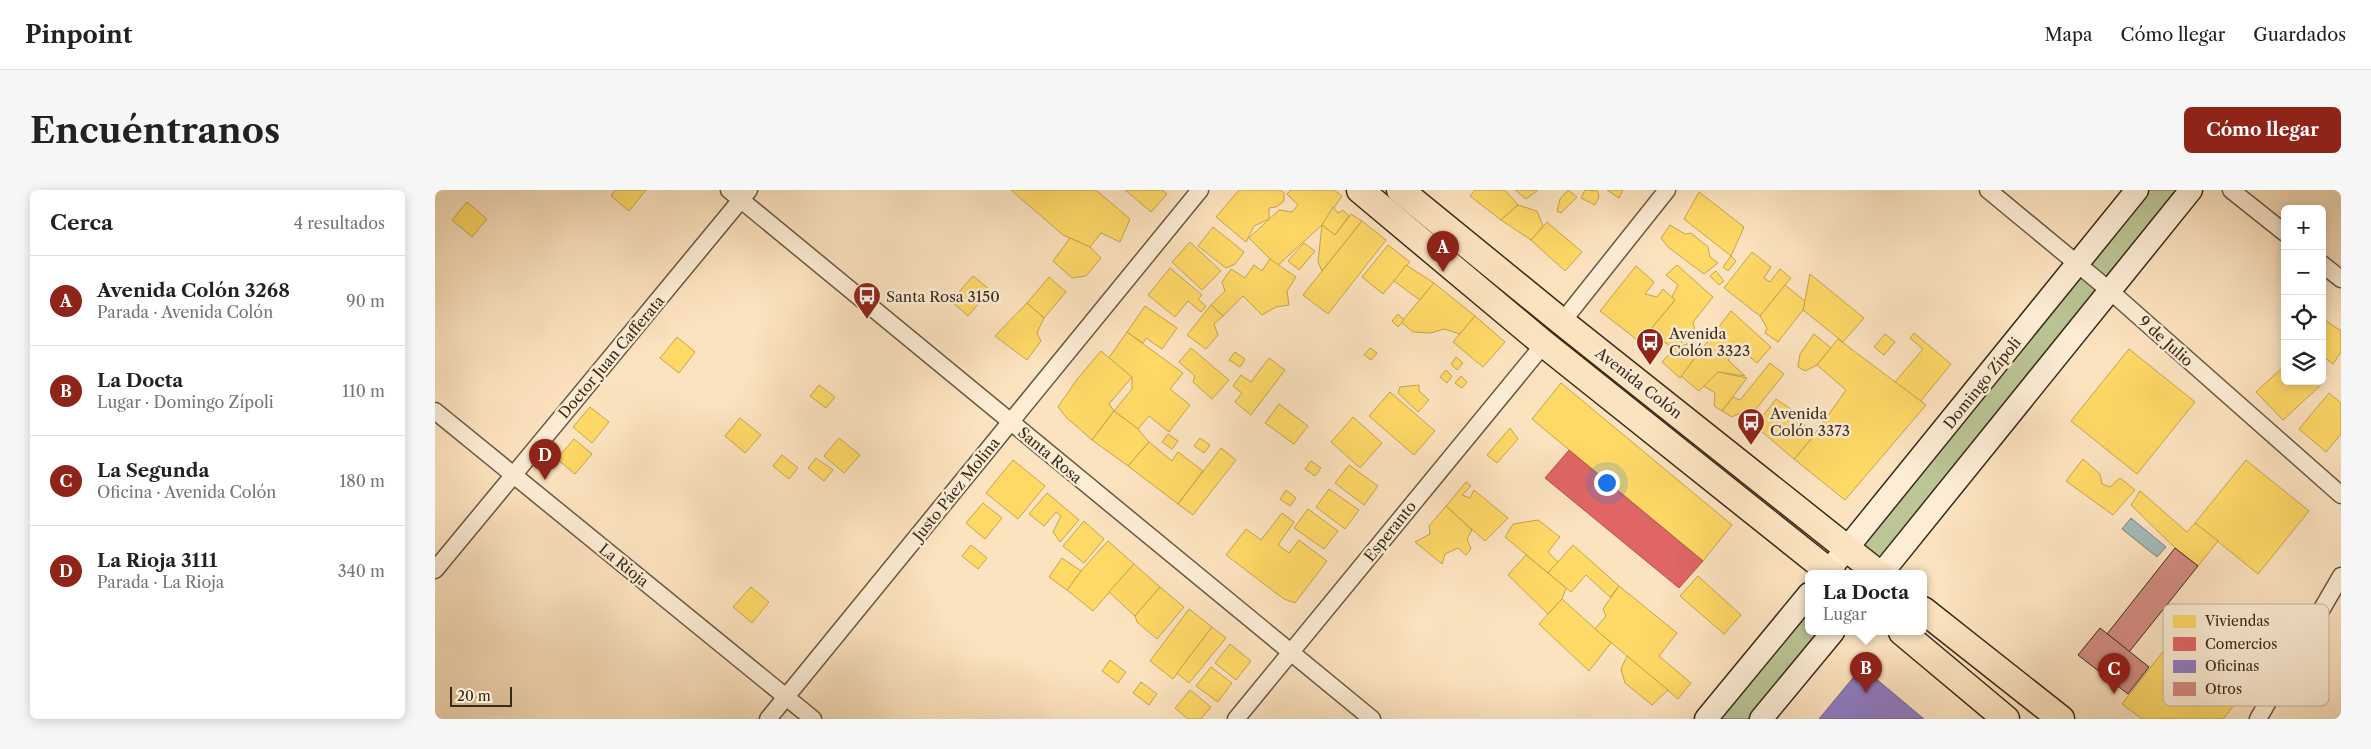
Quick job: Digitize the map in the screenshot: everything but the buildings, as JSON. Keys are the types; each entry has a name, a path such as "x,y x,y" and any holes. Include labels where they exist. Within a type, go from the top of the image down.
{"main road":[{"name":"Avenida Colón","path":"1360,190 1544,344 1825,570"},
{"name":"Avenida Colón","path":"1400,190 1562,322 1875,570"},
{"name":"Domingo Zípoli","path":"1831,570 2137,190"},
{"path":"1883,570 2191,190"},
{"path":"1706,719 1805,599"},
{"path":"1927,613 2061,719"},
{"path":"1766,717 1831,635"},
{"path":"1906,635 2007,719"}],"street":[{"name":"Justo Páez Molina","path":"768,719 1200,190"},
{"path":"1562,322 1667,190"},
{"name":"9 de Julio","path":"1988,190 2109,290 2341,496"},
{"path":"2231,190 2281,230"},
{"name":"Santa Rosa","path":"740,193 1011,422 1372,719"},
{"name":"Doctor Juan Cafferata","path":"435,570 514,475 740,193"},
{"path":"2326,267 2341,279"},
{"name":"Esperanto","path":"1236,719 1544,344"},
{"name":"La Rioja","path":"435,411 813,719"},
{"path":"2325,604 2341,576"},
{"path":"2259,719 2266,706"}],"green space":[{"path":"2137,190 2191,190 1884,570 1876,570 1847,549"},
{"path":"1805,598 1805,635 1831,635 1761,719 1706,719"}],"water":[{"path":"2131,518 2166,547 2157,557 2122,529"}],"place":[{"name":"Avenida Colón 3268","path":"1443,272"},
{"name":"Santa Rosa 3150","path":"867,320"},
{"name":"Avenida Colón 3323","path":"1650,366"},
{"name":"Avenida Colón 3373","path":"1751,446"},
{"name":"La Rioja 3111","path":"545,480"},
{"name":"La Docta","path":"1866,693"},
{"name":"La Segunda","path":"2114,694"}]}
